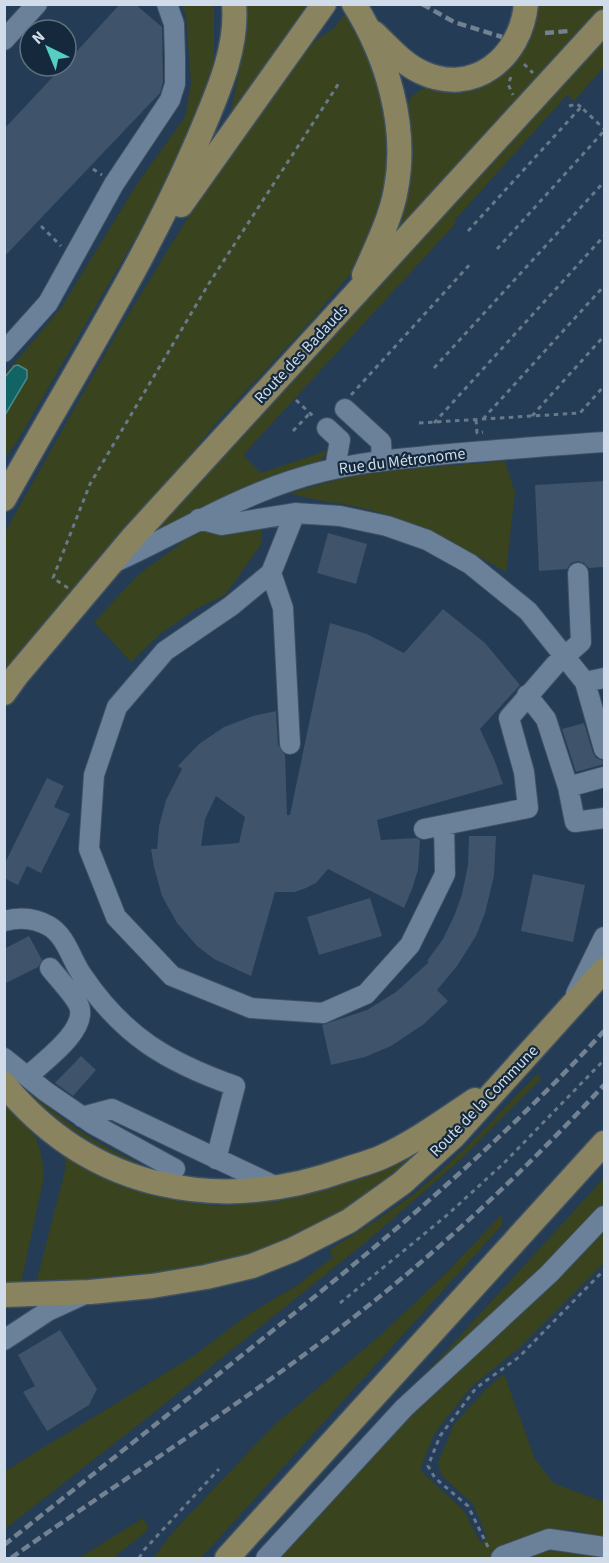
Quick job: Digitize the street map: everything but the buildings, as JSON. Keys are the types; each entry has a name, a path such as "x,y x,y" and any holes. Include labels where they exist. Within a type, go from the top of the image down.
{"main road":[{"path":"4,499 135,270 181,179 212,107 226,65 235,20 234,4"},
{"path":"354,4 368,27 394,100 399,139 396,189 378,243 356,295"},
{"path":"368,27 403,60 420,72 438,78 471,77 497,64 509,52 519,37 525,19 526,4"},
{"path":"135,270 320,10"},
{"name":"Route des Badauds","path":"4,693 111,563 604,22"},
{"name":"Route de la Commune","path":"4,1295 90,1292 152,1286 252,1266 292,1250 349,1221 402,1183 454,1136 567,1012 603,951"},
{"path":"4,1084 58,1137 94,1159 143,1180 190,1190 234,1193 279,1188 327,1177 381,1157 422,1135 504,1081"},
{"path":"227,1558 604,1143"}],"street":[{"path":"4,40 37,4"},
{"path":"4,352 48,303 114,184 170,100 175,84 175,46 174,24 167,4"},
{"path":"346,404 381,442 382,460"},
{"path":"327,428 340,440 336,468"},
{"name":"Rue du Métronome","path":"111,563 152,545 241,499 292,480 355,463 604,442"},
{"path":"4,478 32,449"},
{"path":"295,513 271,573 231,606 165,651 117,707 94,775 89,849 116,917 172,976 251,1008 323,1013 366,994 410,945 445,874 444,825"},
{"path":"199,519 222,525 295,513 352,518 387,526 436,545 470,564 528,611 585,682 604,749"},
{"path":"271,573 283,608 290,744"},
{"path":"424,829 528,808 524,772 509,718 555,665 581,642 578,573"},
{"path":"585,682 604,678"},
{"path":"527,695 546,719 568,787 575,822 604,818"},
{"path":"568,787 604,777"},
{"path":"4,921 29,918 50,927 65,942 82,974 111,1012 134,1034 164,1055 197,1072 235,1086 216,1159"},
{"path":"603,951 604,919"},
{"path":"28,1076 75,1032 80,1019 79,1007 50,968"},
{"path":"4,1058 82,1117 135,1149 175,1169"},
{"path":"82,1117 112,1109 279,1188"},
{"path":"266,1558 404,1408 549,1274 604,1216"},
{"path":"9,1337 48,1311 90,1292"},
{"path":"495,1553 503,1556 549,1539 604,1547"}],"path":[{"path":"524,64 528,68"},
{"path":"81,598 53,578 90,484 208,285 339,83"},
{"path":"508,84 514,97"},
{"path":"497,249 604,130 577,104 569,106"},
{"path":"468,231 581,107"},
{"path":"434,368 604,182"},
{"path":"434,423 604,236"},
{"path":"346,404 472,262"},
{"path":"483,419 604,286"},
{"path":"532,416 604,336"},
{"path":"419,423 580,413 604,386"},
{"path":"296,400 327,428"},
{"path":"293,431 310,413"},
{"path":"340,1303 479,1186 561,1106 604,1060"},
{"path":"495,1553 468,1506 435,1478 428,1466 440,1436 476,1389 519,1357 604,1270"},
{"path":"139,1558 219,1469"}],"shaded area":[{"path":"5,5 604,5 604,1558 5,1558"},
{"path":"182,5 214,5 214,74 170,179 16,443 5,458 5,374 61,308 137,184 185,117 191,83 186,16"},
{"path":"245,5 307,5 229,119 243,48"},
{"path":"534,5 604,5 604,10 379,257 405,113 410,98 421,89 479,82"},
{"path":"349,9 375,67 384,120 388,164 386,197 354,269 311,321 216,423 5,676 5,532 117,333 204,191 281,81 315,41 334,28"},
{"path":"604,37 604,67 574,101 567,95 454,221 456,223 243,455 261,473 331,449 318,463 243,490 200,509 143,542"},
{"path":"18,365 27,370 27,378 5,415 5,377 14,366"},
{"path":"505,461 515,492 506,572 445,539 398,519 370,510 290,493 360,473"},
{"path":"199,527 261,527 262,543 225,595 196,609 160,634 131,662 94,622 139,574"},
{"path":"537,1074 541,1079 460,1160 372,1237 5,1529 5,1471 192,1357 249,1314 296,1286 333,1257 329,1250 396,1207 449,1164"},
{"path":"9,1077 19,1077 51,1109 89,1137 149,1168 144,1170 74,1137"},
{"path":"4,1102 36,1138 42,1158 44,1177 21,1283 5,1283"},
{"path":"439,1137 353,1208 253,1255 161,1275 36,1284 66,1166 64,1156 162,1196 217,1206 275,1198"},
{"path":"604,1178 604,1263 518,1349 472,1386 434,1434 420,1470 464,1511 481,1544 487,1537 473,1504 441,1475 438,1463 454,1424 487,1388 504,1374 535,1459 553,1483 604,1502 604,1539 572,1530 550,1532 517,1542 488,1558 257,1558"},
{"path":"501,1215 503,1224 201,1558 153,1558 173,1532 273,1426 384,1332 448,1271"},
{"path":"143,1518 148,1527 146,1532 113,1558 79,1558"},
{"path":"540,1548 582,1549 601,1558 516,1558"}],"railway":[{"path":"422,4 454,22 502,37"},
{"path":"545,33 569,31"},
{"path":"4,1545 380,1243 472,1162 604,1031"},
{"path":"11,1558 263,1385 380,1297 447,1240 511,1180 604,1085"}]}
